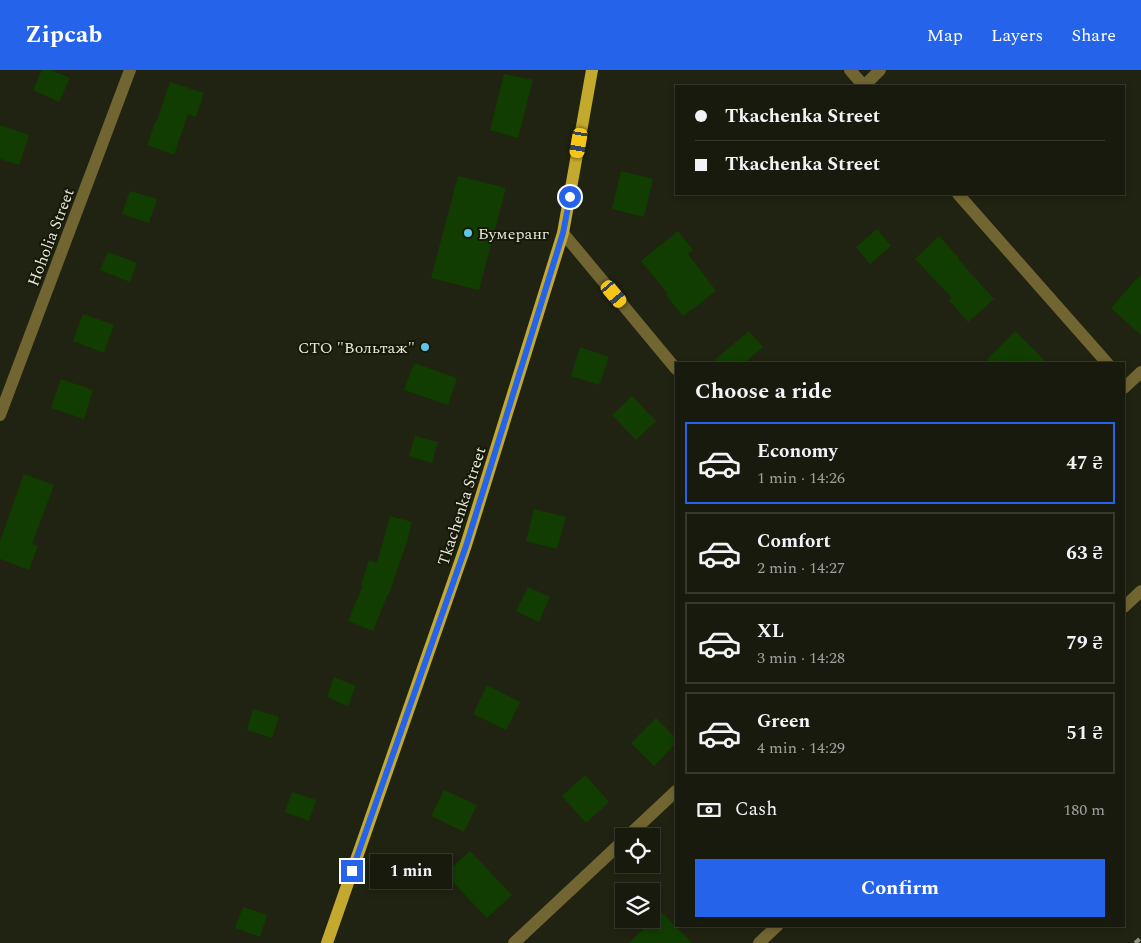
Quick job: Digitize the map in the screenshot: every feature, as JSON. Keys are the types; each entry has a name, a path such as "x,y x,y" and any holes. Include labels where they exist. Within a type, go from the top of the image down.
{"main road":[{"name":"Tkachenka Street","path":"326,943 466,546 563,233 592,70"}],"street":[{"name":"Hoholia Street","path":"0,415 130,70"},
{"path":"850,70 863,85"},
{"path":"865,85 880,70"},
{"path":"959,195 1106,362"},
{"path":"563,233 675,368"},
{"path":"1125,385 1141,372"},
{"path":"1125,606 1141,591"},
{"path":"637,828 675,792"},
{"path":"514,943 615,848"},
{"path":"759,943 776,927"}],"building":[{"path":"42,70 51,70 70,78 59,102 33,90"},
{"path":"504,74 533,80 518,138 490,130"},
{"path":"170,82 204,93 196,117 188,114 174,155 147,145"},
{"path":"0,125 29,135 19,165 0,159"},
{"path":"621,171 653,179 644,217 612,209"},
{"name":"Бумеранг","path":"458,176 506,188 479,290 431,278"},
{"path":"130,191 157,199 149,223 122,214"},
{"path":"877,229 891,246 870,264 856,247"},
{"path":"678,231 693,250 688,254 716,291 683,316 641,261"},
{"path":"939,236 994,299 968,322 949,300 952,298 915,259"},
{"path":"108,252 137,263 130,282 100,270"},
{"path":"1141,274 1141,335 1111,308"},
{"path":"83,314 114,325 104,353 73,341"},
{"path":"749,331 763,347 745,362 712,362"},
{"path":"1015,331 1046,362 985,362"},
{"path":"580,347 609,357 599,385 571,376"},
{"path":"414,363 457,378 448,405 404,390"},
{"path":"61,379 93,390 84,419 51,408"},
{"path":"632,396 656,421 636,440 612,415"},
{"path":"415,436 438,442 432,463 409,456"},
{"path":"24,474 54,485 32,544 38,546 29,570 0,559 0,541"},
{"path":"534,509 566,517 557,549 526,541"},
{"path":"390,516 412,522 389,594 373,631 348,621 363,585 361,585 369,560 377,563"},
{"path":"528,587 550,597 539,622 516,611"},
{"path":"334,677 356,686 348,706 327,697"},
{"path":"487,685 520,702 506,730 473,714"},
{"path":"253,709 279,717 272,738 247,730"},
{"path":"656,718 675,737 675,744 654,766 631,743"},
{"path":"585,775 609,802 586,823 562,796"},
{"path":"444,790 477,805 464,832 431,816"},
{"path":"292,792 316,800 309,821 285,812"},
{"path":"470,851 512,895 487,918 445,874"},
{"path":"243,907 267,915 260,937 235,928"},
{"path":"661,912 692,943 629,943 644,928 660,928"}],"railway":[{"path":"1135,943 1141,938"}],"place":[{"name":"Бумеранг","path":"468,233"},
{"name":"СТО \"Вольтаж\"","path":"425,347"}],"route":[{"path":"352,871 466,546 563,233 570,197"}]}
